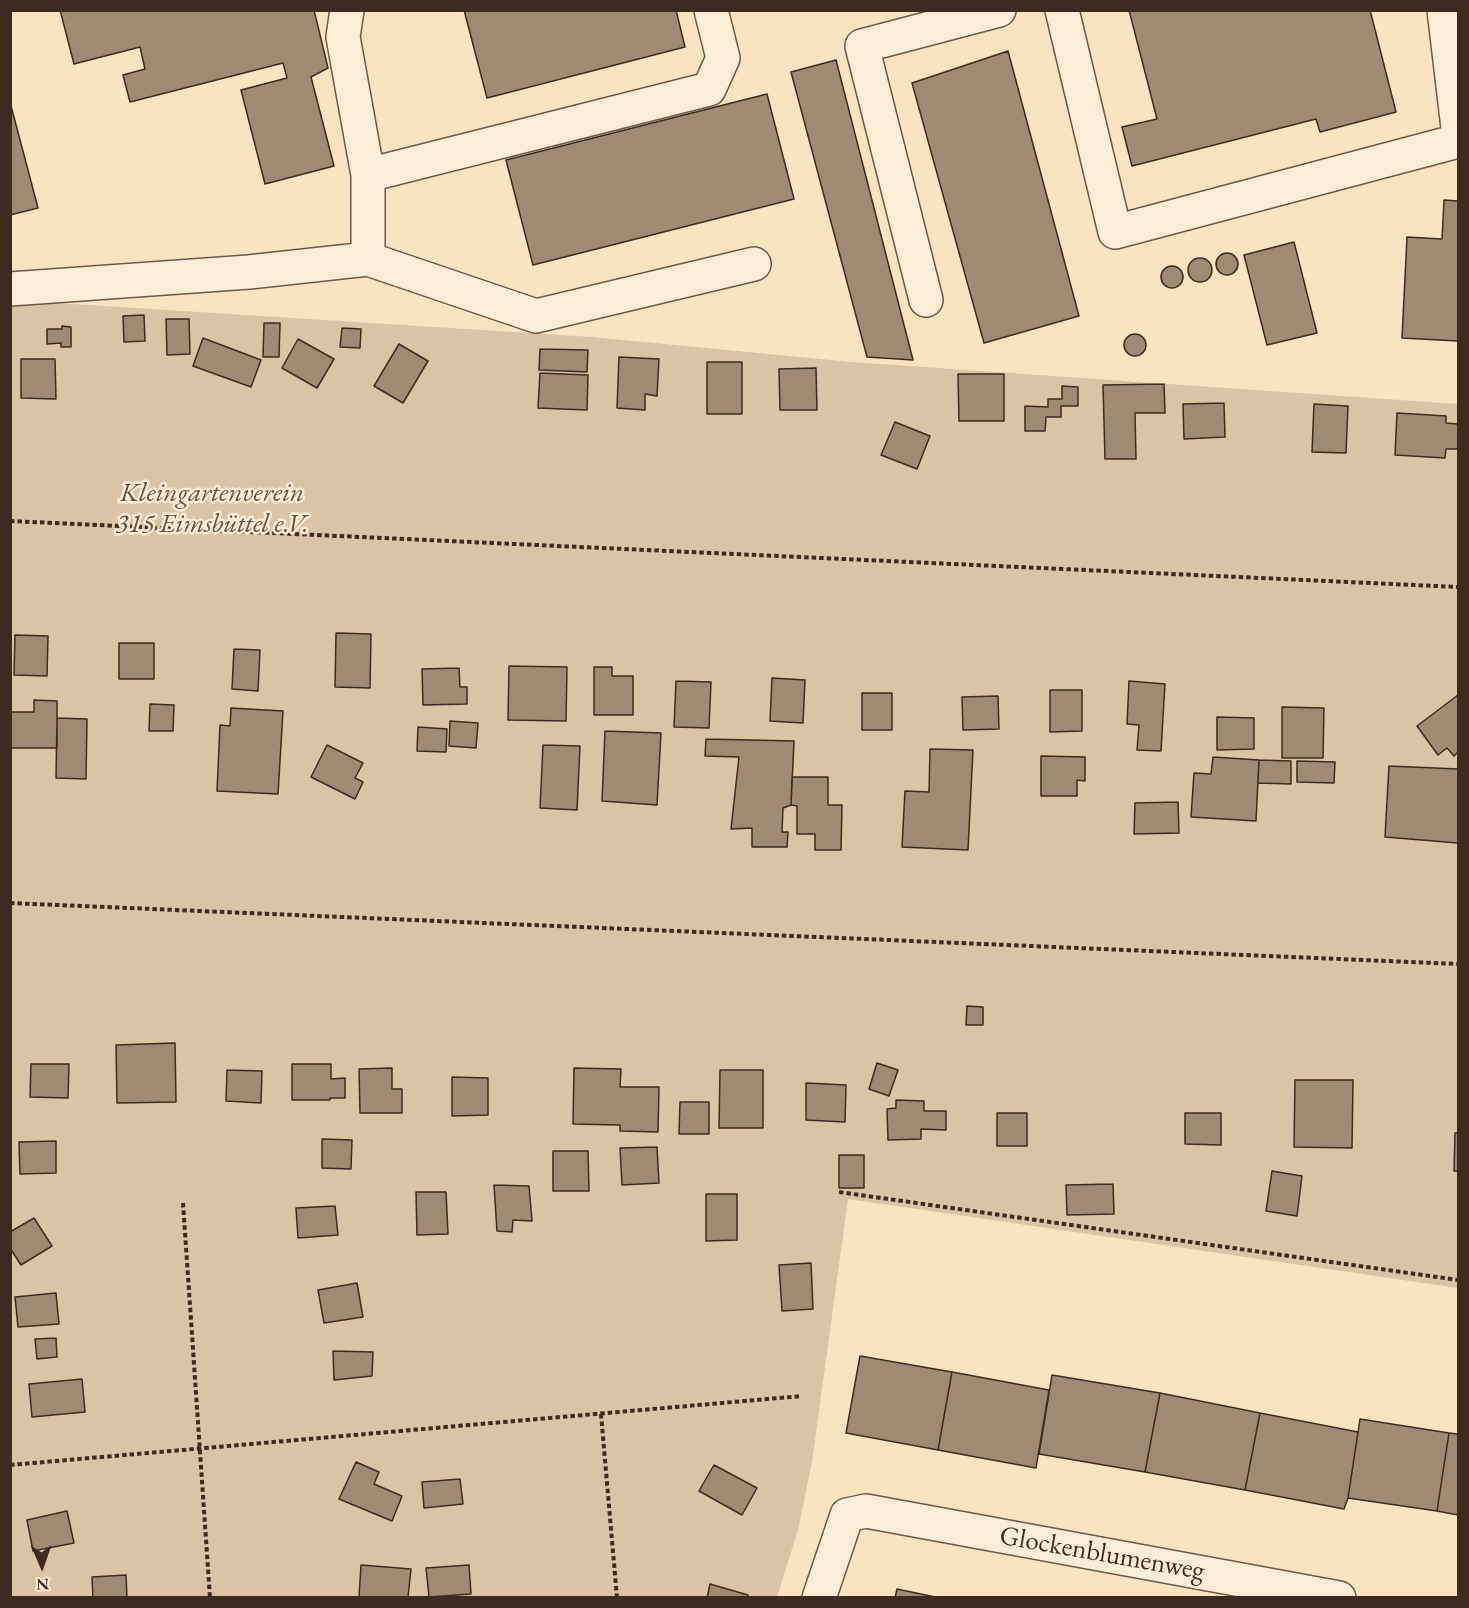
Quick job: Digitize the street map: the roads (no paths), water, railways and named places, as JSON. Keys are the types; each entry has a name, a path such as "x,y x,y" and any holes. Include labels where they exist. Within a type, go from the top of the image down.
{"street":[{"path":"347,10 344,36 368,175 368,259"},
{"path":"368,175 709,89 723,58 711,10"},
{"path":"926,300 862,46 999,10"},
{"path":"1062,10 1115,232 1458,141"},
{"path":"1444,10 1458,128"},
{"path":"10,289 249,272 368,259 536,316 754,264"},
{"name":"Glockenblumenweg","path":"819,1598 847,1515 866,1511 1339,1598"}],"park label":[{"name":"Kleingartenverein 315 Eimsbüttel e.V.","path":"212,510"}]}
